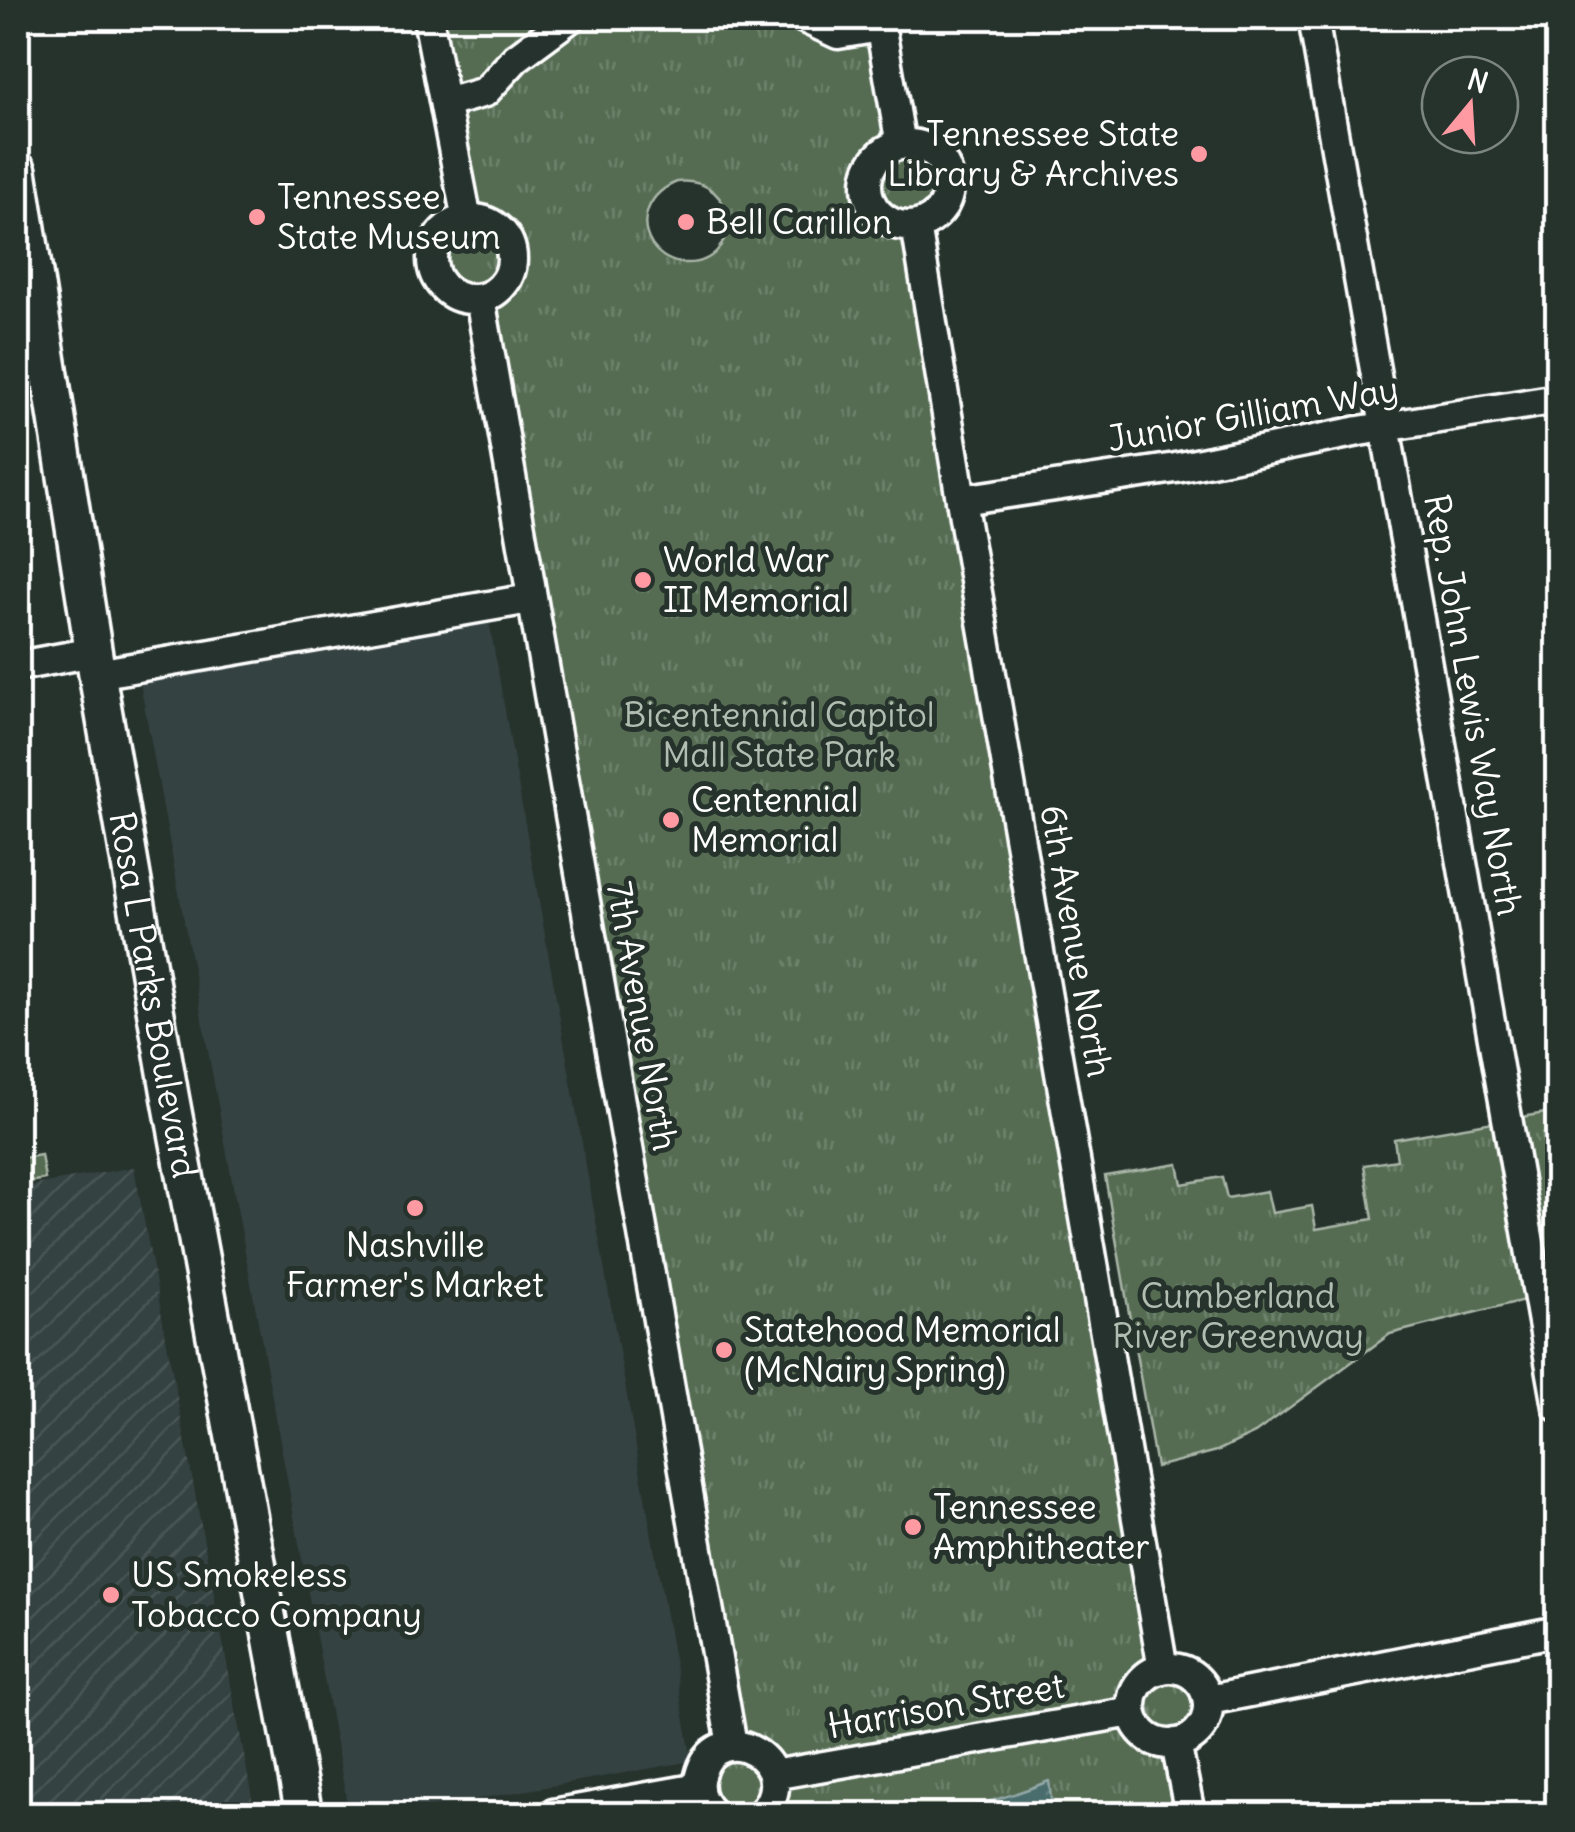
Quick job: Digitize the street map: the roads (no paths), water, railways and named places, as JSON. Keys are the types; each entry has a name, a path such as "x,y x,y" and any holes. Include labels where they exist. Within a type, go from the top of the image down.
{"main road":[{"name":"Rosa L Parks Boulevard","path":"18,171 95,663 170,1096 304,1814"}],"street":[{"path":"428,18 467,220"},
{"path":"446,103 485,92 516,58 570,18"},
{"path":"804,18 838,34 880,22 901,145"},
{"name":"Rep. John Lewis Way North","path":"1313,18 1558,1407"},
{"path":"901,145 932,152 948,180 943,206 934,217 916,225 887,220 877,212 868,194 873,164 886,151 901,145"},
{"path":"467,220 494,227 510,250 510,267 504,283 480,298 452,293 442,286 433,268 438,238 450,226 467,220"},
{"name":"6th Avenue North","path":"916,225 960,500 1164,1669"},
{"name":"7th Avenue North","path":"480,298 732,1746"},
{"name":"Junior Gilliam Way","path":"960,500 1176,468 1558,400"},
{"path":"18,666 95,663 530,599"},
{"path":"1209,1700 1558,1631"},
{"path":"1164,1669 1180,1670 1196,1678 1209,1700 1203,1728 1194,1737 1176,1743 1162,1744 1144,1735 1132,1712 1138,1685 1164,1669"},
{"name":"Harrison Street","path":"773,1775 1132,1712"},
{"path":"1176,1743 1190,1814"},
{"path":"713,1814 702,1800 699,1788 706,1762 716,1752 732,1746 756,1752 765,1759 773,1775 774,1794 761,1814"},
{"path":"553,1814 699,1788"}],"water":[{"path":"1049,1781 1052,1807 1033,1814 872,1814 872,1810 918,1812 962,1807"}],"place":[{"name":"Tennessee State Library & Archives","path":"1199,154"},
{"name":"Tennessee State Museum","path":"257,217"},
{"name":"Bell Carillon","path":"686,222"},
{"name":"World War II Memorial","path":"643,580"},
{"name":"Centennial Memorial","path":"671,820"},
{"name":"Nashville Farmer's Market","path":"415,1208"},
{"name":"Statehood Memorial (McNairy Spring)","path":"724,1350"},
{"name":"Tennessee Amphitheater","path":"913,1527"},
{"name":"US Smokeless Tobacco Company","path":"111,1595"}],"park label":[{"name":"Bicentennial Capitol Mall State Park","path":"779,735"},
{"name":"Cumberland River Greenway","path":"1238,1316"}]}
